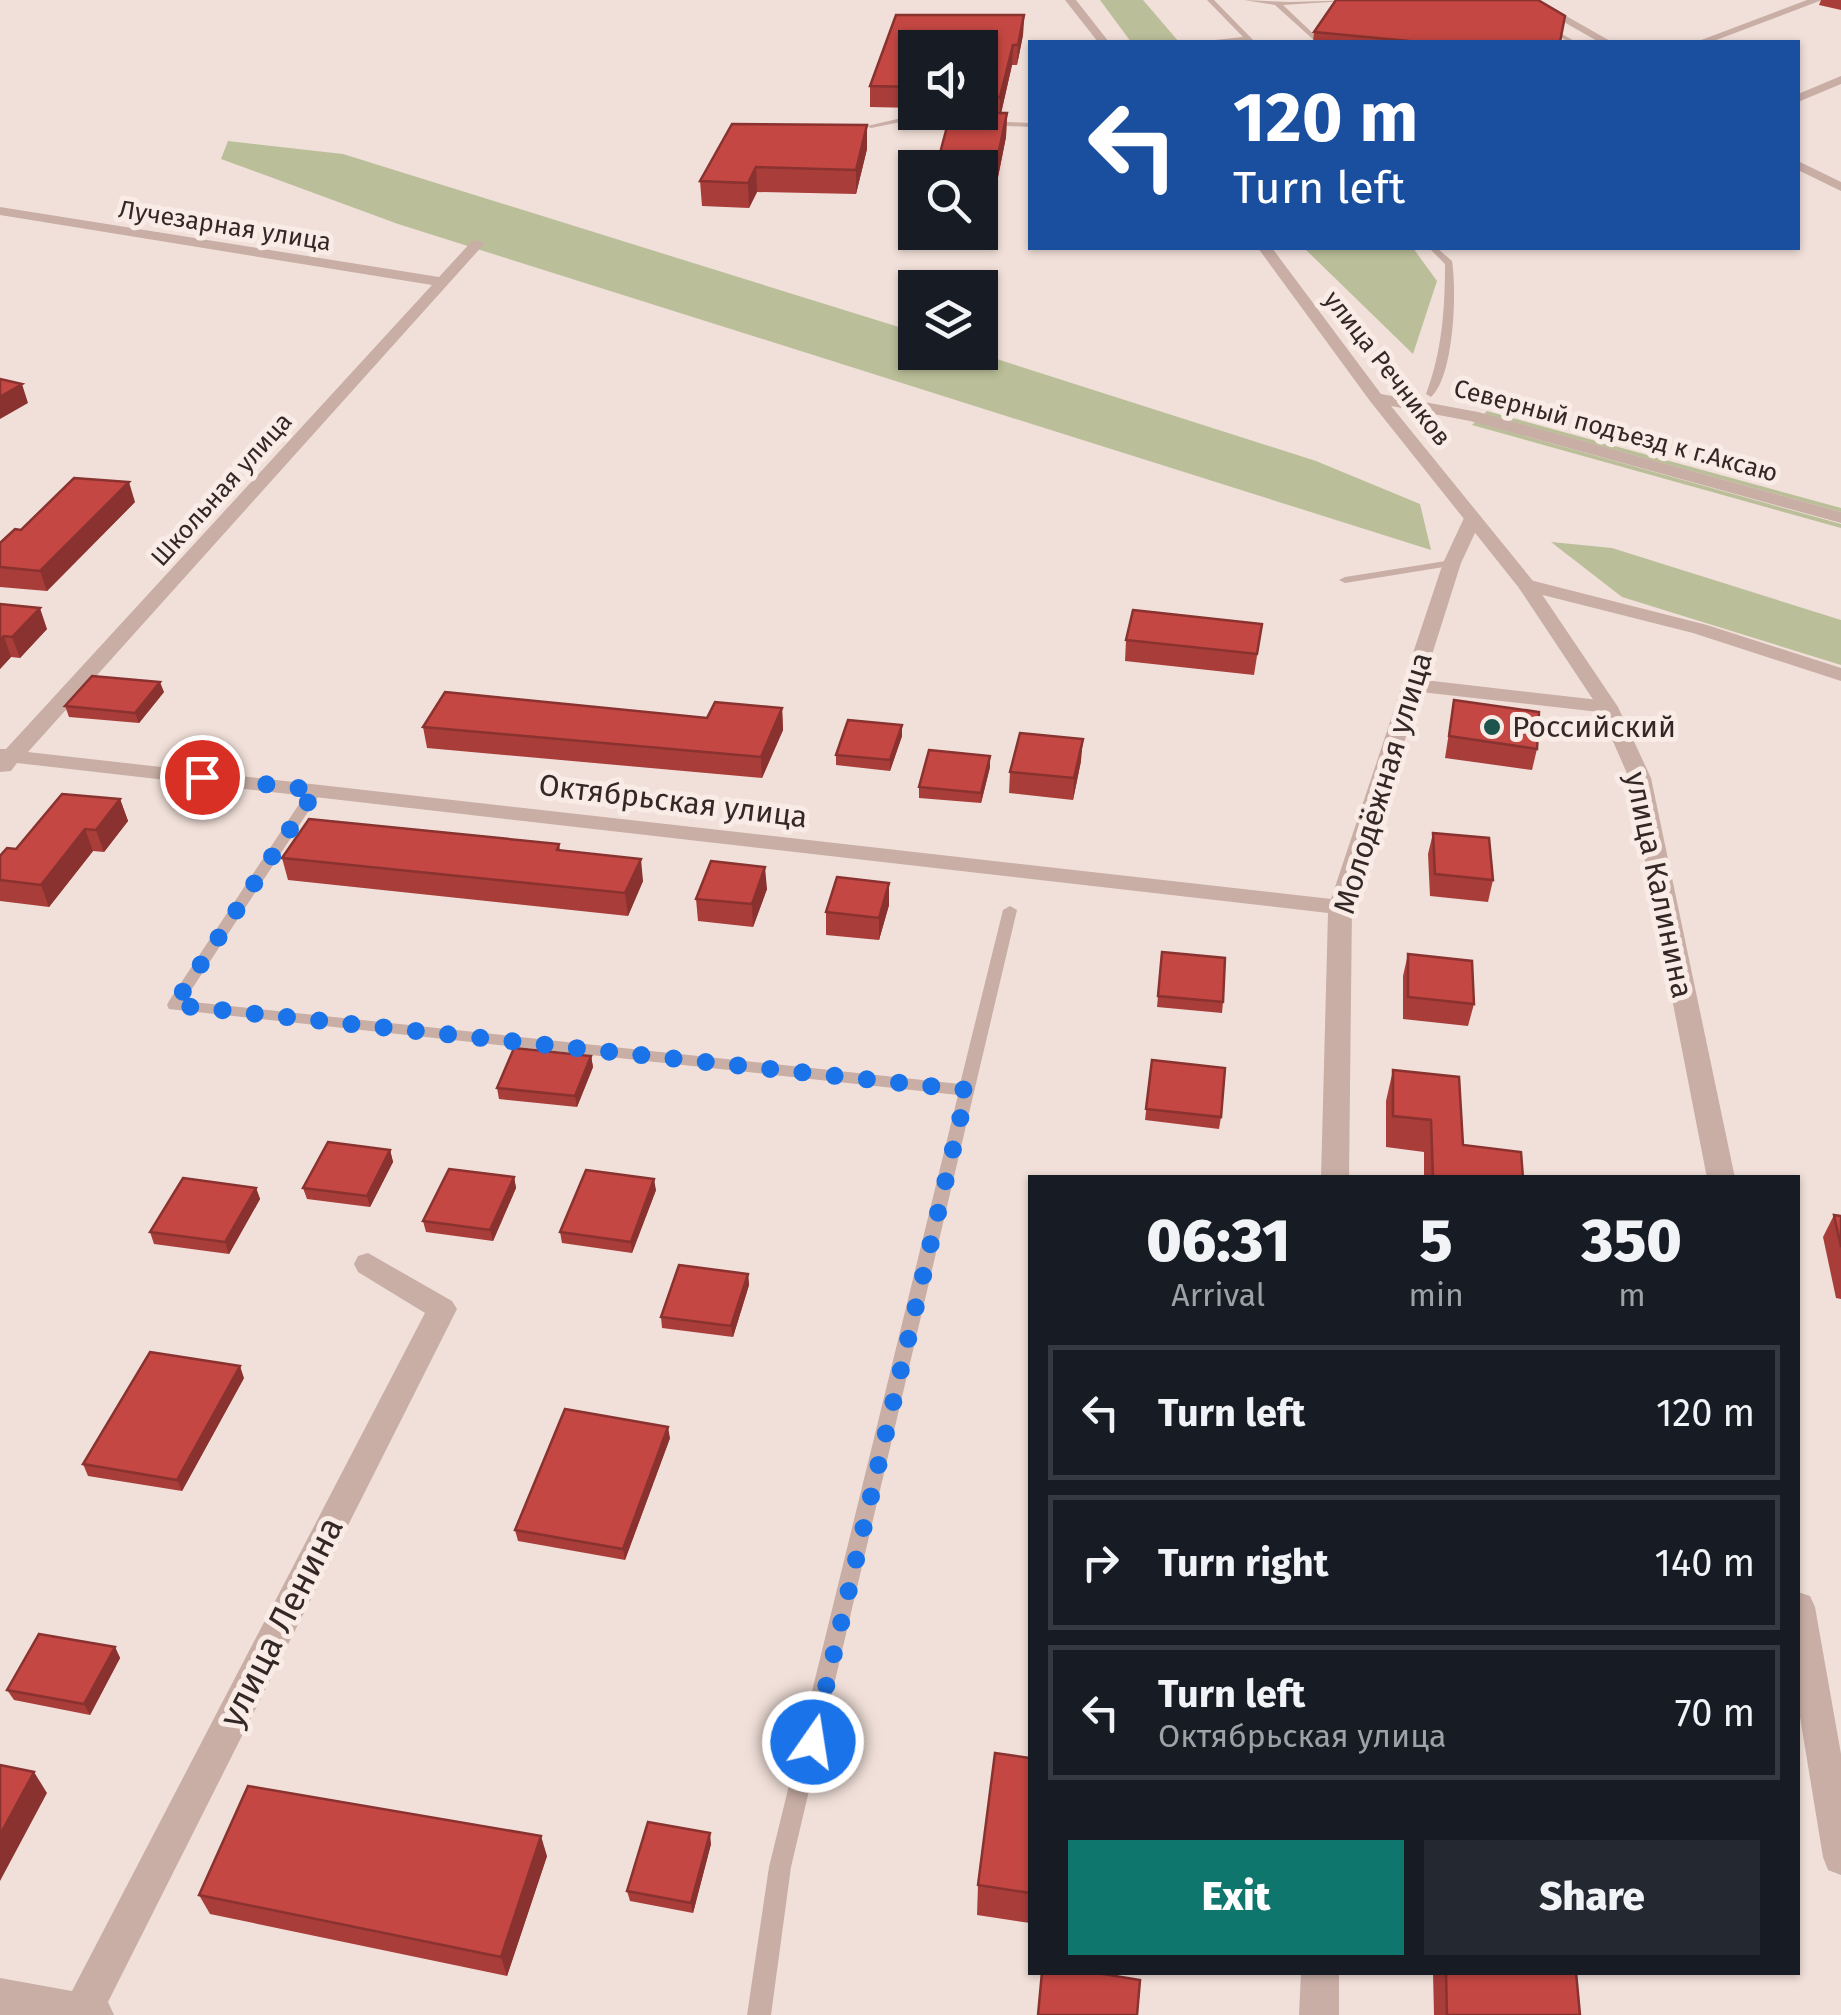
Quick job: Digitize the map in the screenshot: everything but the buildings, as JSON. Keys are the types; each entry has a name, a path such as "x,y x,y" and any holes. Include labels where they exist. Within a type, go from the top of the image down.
{"street":[{"path":"1070,0 1102,40"},
{"path":"1530,0 1602,40"},
{"path":"1707,40 1817,0"},
{"path":"1800,97 1841,80"},
{"path":"1800,166 1841,187"},
{"name":"Лучезарная улица","path":"0,212 442,282"},
{"name":"Школьная улица","path":"4,760 478,243"},
{"name":"улица Речников","path":"1266,250 1376,398 1474,518"},
{"name":"Северный подъезд к г.Аксаю","path":"1376,398 1472,416 1841,518"},
{"name":"Молодёжная улица","path":"1335,1175 1340,907 1452,562 1474,518"},
{"name":"улица Калинина","path":"1474,518 1526,585 1608,706 1640,778 1720,1175"},
{"path":"1526,585 1700,629 1841,675"},
{"path":"1410,685 1608,706"},
{"name":"Октябрьская улица","path":"4,760 316,790 1340,907"},
{"name":"улица Ленина","path":"88,2014 442,1309 368,1264"},
{"path":"1800,1619 1841,1857"},
{"path":"1319,2015 1320,1975"},
{"path":"0,1997 88,2014"}],"lane":[{"path":"1210,0 1249,40"},
{"path":"1247,0 1360,0"},
{"path":"1277,3 1317,40"},
{"path":"1536,21 1569,40"},
{"path":"871,126 906,119 1028,125"},
{"path":"1431,394 1438,378 1450,304 1449,263 1435,250"},
{"path":"1346,580 1452,562"},
{"path":"316,790 174,1005 967,1090"},
{"path":"759,2015 780,1867 1010,910"}],"green space":[{"path":"1100,0 1143,0 1177,40 1130,40"},
{"path":"228,141 343,154 898,327 898,370 998,370 998,359 1316,461 1420,504 1431,550 398,224 221,159"},
{"path":"1306,250 1414,250 1437,281 1413,354"},
{"path":"1487,411 1841,508 1841,512 1484,414"},
{"path":"1475,422 1841,524 1841,528 1472,425"},
{"path":"1551,542 1612,548 1841,620 1841,665 1622,597"}],"place":[{"name":"Российский","path":"1492,727"}],"route":[{"path":"202,777 316,790 174,1005 967,1090 813,1742"}]}
